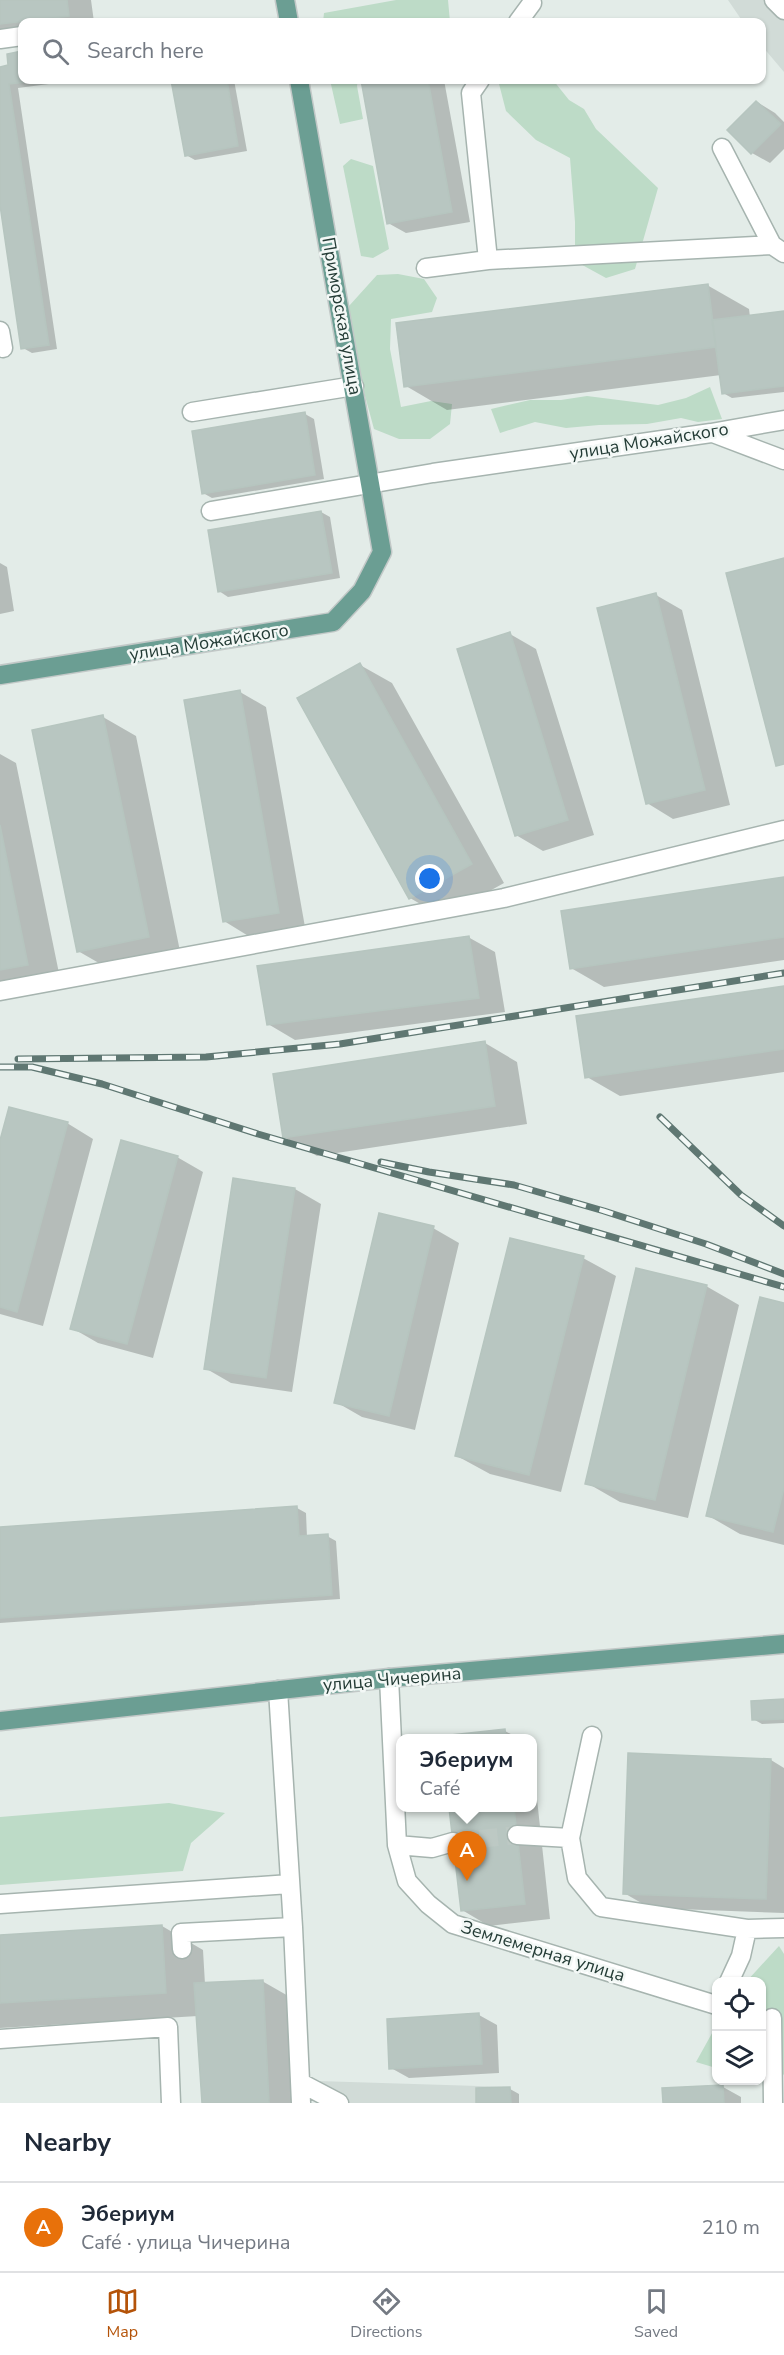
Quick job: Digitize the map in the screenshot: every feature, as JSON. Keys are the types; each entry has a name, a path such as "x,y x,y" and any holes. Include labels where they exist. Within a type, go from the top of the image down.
{"main road":[{"path":"285,0 288,18"},
{"name":"Приморская улица","path":"300,84 372,484 382,552"},
{"name":"улица Можайского","path":"0,675 333,622 362,591 382,552"},
{"name":"улица Чичерина","path":"0,1721 389,1678 784,1644"}],"street":[{"path":"774,0 784,10"},
{"path":"521,18 532,3"},
{"path":"0,39 18,37"},
{"path":"477,84 471,93 488,260"},
{"path":"426,268 488,260 778,249 722,148"},
{"path":"192,412 354,386"},
{"name":"улица Можайского","path":"211,511 434,473 711,433 784,420"},
{"path":"711,433 784,460"},
{"path":"0,991 504,898 784,830"},
{"name":"Землемерная улица","path":"389,1678 397,1845 407,1881 428,1904 453,1924 712,2003"},
{"path":"278,1690 301,2103"},
{"path":"592,1736 570,1838 577,1878 601,1907 747,1929 784,1928"},
{"path":"517,1835 570,1838"},
{"path":"397,1845 432,1848 453,1842"},
{"path":"0,1904 290,1884"},
{"path":"182,1949 181,1933 293,1927"},
{"path":"731,1977 741,1956 747,1929"},
{"path":"772,2017 773,2103"},
{"path":"0,2039 168,2027 171,2103"},
{"path":"301,2083 339,2103"}],"shaded area":[{"path":"728,0 784,0 784,72 766,51 766,18 740,18"},
{"path":"318,2081 510,2087 511,2103 319,2103"}],"green space":[{"path":"396,0 448,0 450,18 323,18 324,13"},
{"path":"331,84 357,84 363,119 340,124"},
{"path":"499,84 556,84 569,100 584,109 596,129 658,188 635,269 606,278 575,261 575,222 570,158 536,140 506,111"},
{"path":"351,159 373,166 389,249 373,258 361,256 343,166"},
{"path":"398,274 424,279 437,298 432,312 391,319 390,349 401,407 431,401 452,404 450,424 430,439 399,439 374,429 358,370 349,306 377,275"},
{"path":"710,387 722,419 698,422 681,418 647,424 566,428 535,422 500,433 491,409 530,400 561,400 587,396 658,405 686,398"},
{"path":"169,1803 225,1813 191,1843 183,1871 0,1885 0,1817"},
{"path":"779,1946 784,1954 784,2075 766,2059 766,1977 751,1977"},
{"path":"712,2033 712,2067 696,2062"}],"building":[{"path":"0,0 67,0 69,16 18,18 18,22 0,24"},
{"path":"18,52 18,83 9,84 49,345 21,349 0,205 0,67 8,65 7,54"},
{"path":"172,84 228,84 238,146 185,156"},
{"path":"362,84 429,84 452,212 387,224"},
{"path":"756,101 781,124 751,154 727,130"},
{"path":"708,284 716,347 404,387 396,323"},
{"path":"784,311 784,386 722,394 712,320"},
{"path":"305,412 315,475 202,494 192,431"},
{"path":"321,511 332,573 218,592 208,530"},
{"path":"784,558 784,764 776,766 726,573"},
{"path":"656,593 705,790 646,804 597,608"},
{"path":"510,632 568,820 515,836 457,649"},
{"path":"360,663 472,864 409,899 297,698"},
{"path":"240,690 279,913 223,922 184,700"},
{"path":"103,715 149,937 77,952 32,730"},
{"path":"0,825 28,965 0,970"},
{"path":"784,877 784,937 570,969 561,911"},
{"path":"469,936 479,998 267,1025 257,966"},
{"path":"784,986 784,1049 585,1078 576,1016"},
{"path":"485,1041 495,1106 283,1138 273,1074"},
{"path":"9,1107 68,1122 17,1312 0,1307 0,1140"},
{"path":"121,1140 178,1156 127,1344 70,1329"},
{"path":"233,1178 295,1188 266,1378 204,1369"},
{"path":"379,1213 434,1226 389,1416 334,1403"},
{"path":"510,1238 584,1256 529,1475 455,1456"},
{"path":"636,1268 707,1285 655,1500 585,1484"},
{"path":"760,1297 784,1303 784,1488 773,1532 706,1516"},
{"path":"297,1506 299,1536 328,1534 332,1595 0,1618 0,1527"},
{"path":"784,1699 784,1719 752,1720 751,1701"},
{"path":"505,1729 506,1734 460,1734"},
{"path":"628,1753 771,1759 766,1899 623,1894"},
{"path":"449,1812 514,1812 525,1904 461,1911"},
{"path":"162,1925 166,1993 0,2003 0,1935"},
{"path":"263,1980 269,2103 202,2103 194,1983"},
{"path":"479,2013 482,2064 389,2069 387,2019"},
{"path":"723,2085 724,2103 663,2103 662,2088"},
{"path":"510,2087 511,2103 476,2103 476,2088"}],"tunnel":[{"path":"453,1842 517,1835"}],"railway":[{"path":"18,1059 206,1057 340,1044 784,973"},
{"path":"0,1067 32,1067 102,1084 258,1134 784,1287"},
{"path":"660,1117 741,1195 784,1226"},
{"path":"381,1162 514,1185 706,1244 784,1274"}],"place":[{"name":"Эбериум","path":"467,1881"}]}
